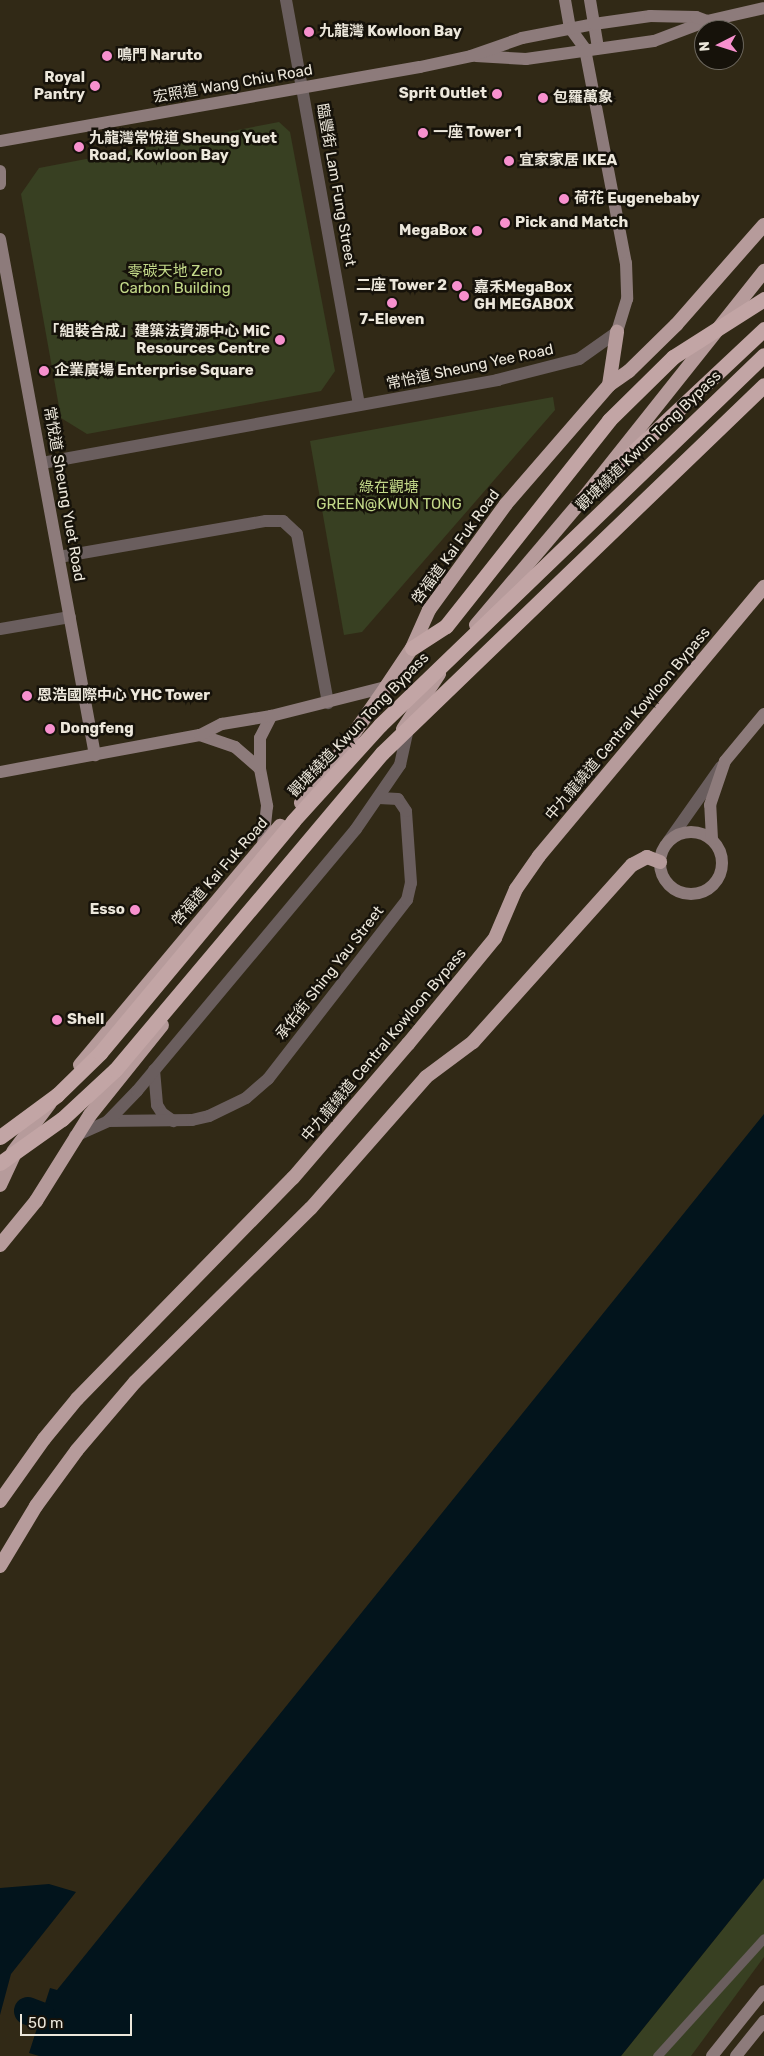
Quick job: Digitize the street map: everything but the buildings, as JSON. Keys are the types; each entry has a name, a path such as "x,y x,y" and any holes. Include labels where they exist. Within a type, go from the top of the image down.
{"highway":[{"name":"啓福道 Kai Fuk Road","path":"0,1170 21,1140 110,1028 332,765 412,648 429,610 491,523 609,385 629,371 660,341 737,259 764,225"},
{"path":"0,1245 36,1200 75,1136 181,1002 385,758 411,716 463,641 582,500 762,274"},
{"path":"412,648 446,626 609,420 648,378 700,337 764,299"},
{"path":"582,500 764,329"},
{"path":"609,385 618,332"},
{"name":"觀塘繞道 Kwun Tong Bypass","path":"0,1137 57,1095 100,1053 298,815 380,725 764,354"},
{"path":"0,1163 62,1120 115,1070 382,753 764,385"},
{"name":"中九龍繞道 Central Kowloon Bypass","path":"0,1502 44,1439 77,1399 293,1178 495,938 516,889 539,856 764,587"},
{"path":"0,1566 66,1466 134,1382 311,1208 426,1077 473,1042 632,865 647,857 660,862"},
{"path":"0,1185 21,1140"}],"main road":[{"path":"565,0 570,28 592,49"},
{"path":"590,0 594,24 592,49 627,273 624,316 618,332"},
{"name":"宏照道 Wang Chiu Road","path":"711,20 764,8"},
{"name":"宏照道 Wang Chiu Road","path":"0,141 471,56 522,38 570,28 650,16 696,17 704,20"},
{"name":"宏照道 Wang Chiu Road","path":"471,56 526,59 654,41 694,26"},
{"path":"0,171 0,184"},
{"name":"常悅道 Sheung Yuet Road","path":"0,239 6,300 42,463 95,755"},
{"path":"0,772 200,735 222,724 271,716 386,687"},
{"path":"712,839 704,834 684,832 668,842 660,862 662,874 675,889 695,894 706,890 720,876 722,856 712,839 710,805 725,761 764,714"},
{"path":"263,845 267,806 260,769 260,738 271,716"},
{"path":"200,735 235,748 260,769"},
{"path":"712,2056 764,1991"},
{"path":"736,2056 764,2021"}],"street":[{"name":"臨豐街 Lam Fung Street","path":"286,0 359,405"},
{"name":"常怡道 Sheung Yee Road","path":"42,463 496,380 579,359 618,332"},
{"path":"59,557 266,520 282,521 297,534 328,703"},
{"path":"0,629 70,617"},
{"path":"75,1136 108,1122 154,1070 378,798 400,765 411,716"},
{"path":"668,842 725,761"},
{"name":"承佑街 Shing Yau Street","path":"108,1122 174,1121 221,1113 246,1098 268,1079 334,997 407,900 411,883 406,811 398,799 378,798"},
{"path":"154,1070 156,1105 162,1113 174,1121"},
{"path":"658,2056 764,1938"}],"green space":[{"name":"零碳天地 Zero Carbon Building","path":"279,122 290,132 335,371 321,391 87,434 61,418 21,194 39,168"},
{"name":"綠在觀塘 GREEN@KWUN TONG","path":"553,397 555,410 362,632 344,635 310,441"},
{"path":"764,1878 764,1957 691,2056 621,2056"}],"water":[{"path":"764,1114 764,1878 621,2056 39,2056 29,2053 50,1988 57,1990"},
{"path":"49,1884 76,1892 11,1974 0,2015 0,1888"}],"waterway":[{"path":"28,2011 41,2016"}],"place":[{"name":"九龍灣 Kowloon Bay","path":"309,32"},
{"name":"鳴門 Naruto","path":"107,56"},
{"name":"Royal Pantry","path":"95,86"},
{"name":"Sprit Outlet","path":"497,94"},
{"name":"包羅萬象","path":"543,98"},
{"name":"一座 Tower 1","path":"423,133"},
{"name":"九龍灣常悅道 Sheung Yuet Road, Kowloon Bay","path":"79,147"},
{"name":"宜家家居 IKEA","path":"509,161"},
{"name":"荷花 Eugenebaby","path":"564,199"},
{"name":"Pick and Match","path":"505,223"},
{"name":"MegaBox","path":"477,231"},
{"name":"二座 Tower 2","path":"457,286"},
{"name":"嘉禾MegaBox GH MEGABOX","path":"464,296"},
{"name":"7-Eleven","path":"392,303"},
{"name":"「組裝合成」建築法資源中心 MiC Resources Centre","path":"280,340"},
{"name":"企業廣場 Enterprise Square","path":"44,371"},
{"name":"恩浩國際中心 YHC Tower","path":"27,696"},
{"name":"Dongfeng","path":"50,729"},
{"name":"Esso","path":"135,910"},
{"name":"Shell","path":"57,1020"}]}
